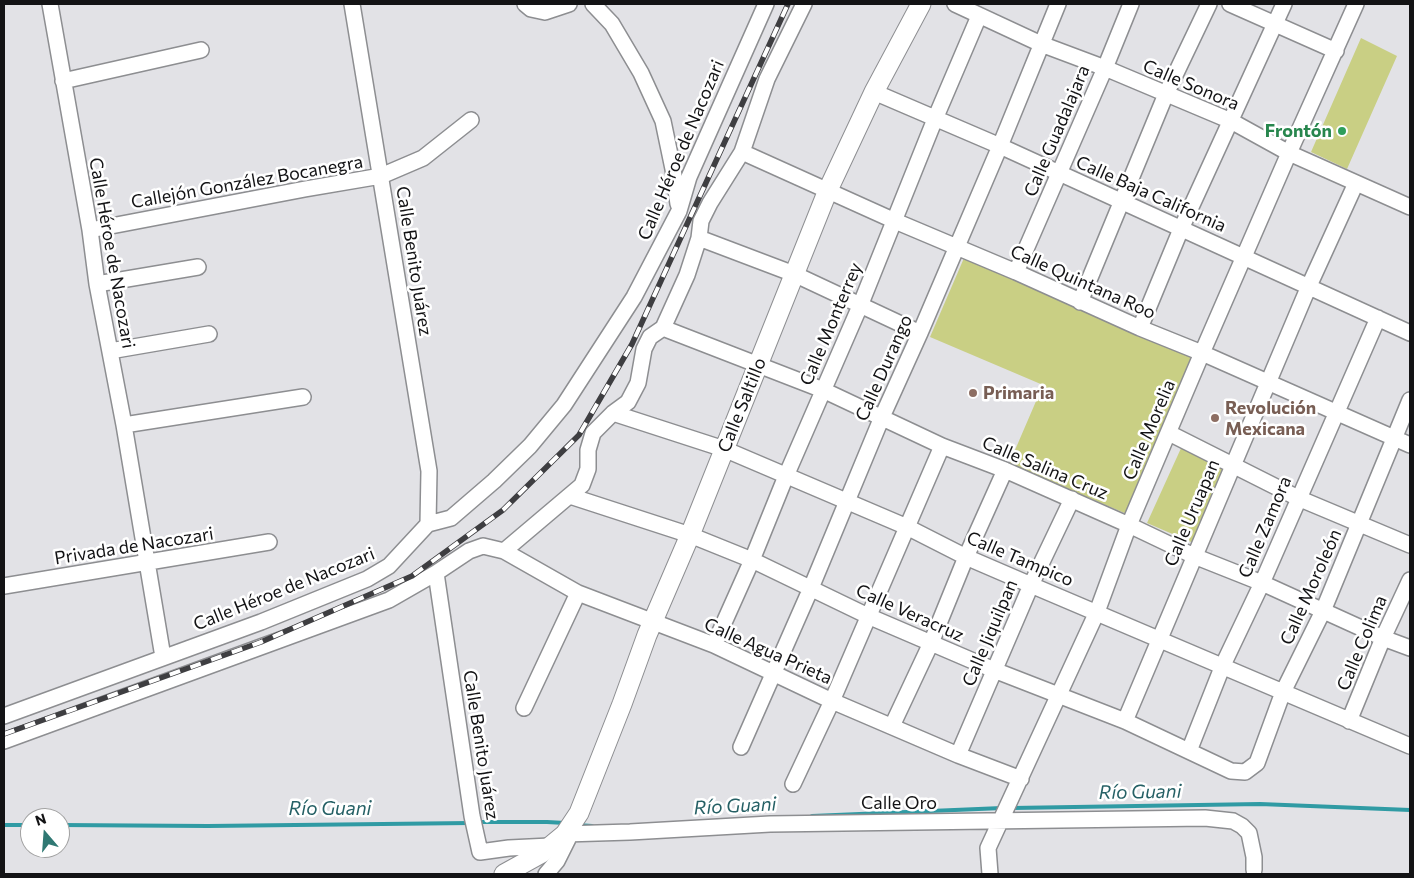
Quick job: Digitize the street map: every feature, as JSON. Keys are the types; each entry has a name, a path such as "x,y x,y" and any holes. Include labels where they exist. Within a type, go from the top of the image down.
{"main road":[{"name":"Calle Saltillo","path":"571,828 828,190 874,92 921,4"},
{"path":"504,874 532,860 571,828"}],"street":[{"name":"Calle Héroe de Nacozari","path":"50,4 163,657"},
{"name":"Calle Benito Juárez","path":"352,4 429,471 428,524"},
{"path":"525,4 531,9 545,12 569,4"},
{"path":"593,4 612,24 636,65 663,121 679,210"},
{"name":"Calle Héroe de Nacozari","path":"4,716 261,622 367,578 389,566 428,524 451,518 494,481 530,446 564,405 634,297 679,210 689,176 766,4"},
{"path":"504,551 582,485 588,469 588,450 593,433 613,413 628,402 638,383 644,349 650,336 663,328 687,275 699,238 701,222 742,152 767,79 804,4"},
{"name":"Calle Sonora","path":"955,4 1041,44 1105,68 1231,121 1289,153 1410,207"},
{"name":"Calle Durango","path":"741,747 1000,146 1058,4"},
{"name":"Calle Guadalajara","path":"1016,272 1131,4"},
{"path":"1080,302 1166,94 1209,4"},
{"path":"1230,4 1336,51"},
{"path":"1140,328 1182,229 1284,4"},
{"name":"Calle Morelia","path":"990,874 988,848 1019,783 1057,695 1097,612 1129,525 1202,353 1356,4"},
{"name":"Calle Monterrey","path":"714,646 860,306 935,119 979,16"},
{"path":"63,81 201,50"},
{"name":"Calle Baja California","path":"874,92 1000,146 1410,333"},
{"name":"Callejón González Bocanegra","path":"90,230 381,176 423,158 471,120"},
{"name":"Calle Quintana Roo","path":"742,152 895,221 1410,445"},
{"name":"Calle Uruapan","path":"1126,721 1309,286 1356,183"},
{"path":"699,238 794,274 920,333"},
{"path":"97,284 198,267"},
{"name":"Calle Zamora","path":"1189,751 1223,665 1262,583 1378,318"},
{"name":"Calle Salina Cruz","path":"663,328 823,390 942,446 1005,470 1194,556 1262,583 1383,638 1410,648"},
{"path":"110,351 209,334"},
{"path":"124,425 303,397"},
{"name":"Calle Moroleón","path":"1231,772 1245,772 1257,763 1283,692 1323,611 1410,400"},
{"name":"Calle Tampico","path":"613,413 724,450 907,527 1031,585 1160,638 1410,746"},
{"path":"1169,433 1298,498 1410,545"},
{"path":"793,784 832,701 942,446"},
{"path":"892,726 931,643 966,556 1005,470"},
{"name":"Calle Veracruz","path":"570,496 690,535 752,560 868,616 994,670 1126,721 1231,772"},
{"name":"Calle Jiquilpan","path":"958,755 1031,585 1072,499"},
{"name":"Privada de Nacozari","path":"4,586 146,564 269,542"},
{"name":"Calle Agua Prieta","path":"4,741 389,600 436,573 469,551 483,546 504,551 578,592 714,646 832,701 1019,783"},
{"name":"Calle Benito Juárez","path":"436,573 472,816 480,852 509,848 550,846"},
{"name":"Calle Colima","path":"1350,721 1383,638 1410,580"},
{"path":"524,708 578,592"},
{"name":"Calle Oro","path":"571,828 1002,817 1205,818 1233,821 1249,833 1254,857 1254,870"},
{"path":"546,874 557,860 571,828"}],"green space":[{"path":"1361,38 1397,56 1347,169 1311,152"},
{"path":"964,258 1203,360 1134,517 1009,464 1043,385 930,337"},
{"path":"1182,446 1233,468 1198,545 1147,523"}],"waterway":[{"name":"Río Guani","path":"1012,808 1260,804 1410,810"},
{"name":"Río Guani","path":"812,816 1002,808"},
{"name":"Río Guani","path":"477,822 565,823"},
{"name":"Río Guani","path":"70,825 208,826 470,823"},
{"name":"Río Guani","path":"4,825 20,825"},
{"name":"Río Guani","path":"577,825 592,826"}],"railway":[{"path":"4,734 261,642 412,576 503,510 579,435 632,344 788,4"}],"place":[{"name":"Frontón","path":"1342,131"},
{"name":"Primaria","path":"973,393"},
{"name":"Revolución Mexicana","path":"1215,418"}]}
